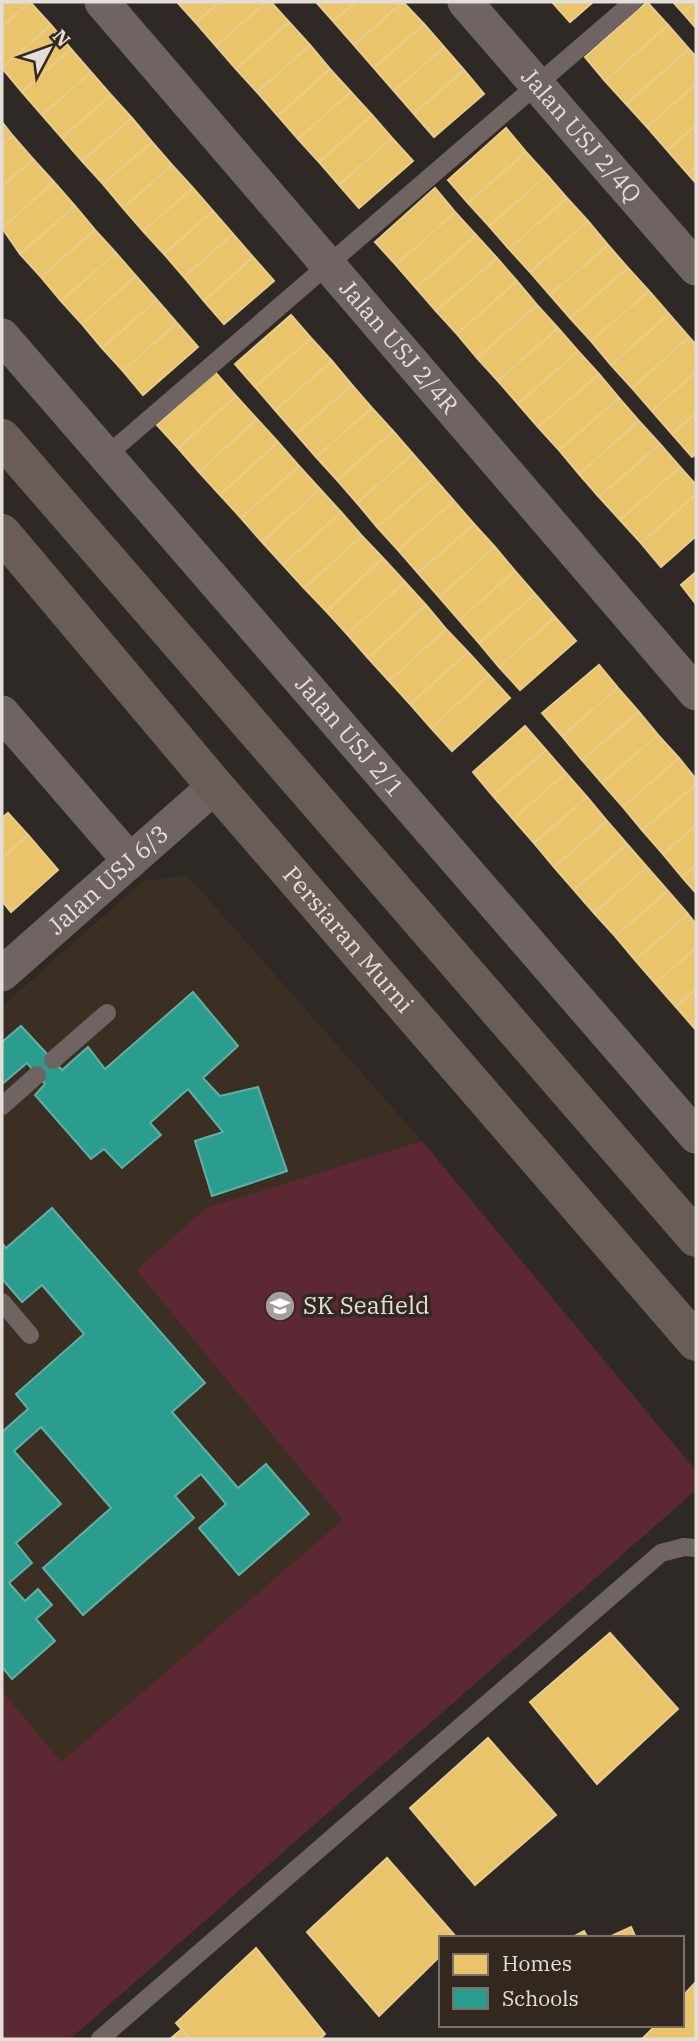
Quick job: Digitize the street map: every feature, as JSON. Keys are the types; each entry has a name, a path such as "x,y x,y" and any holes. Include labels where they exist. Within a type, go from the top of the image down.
{"main road":[{"path":"2,438 696,1238"},
{"name":"Persiaran Murni","path":"2,533 215,786 696,1342"}],"street":[{"name":"Jalan USJ 2/4R","path":"103,2 696,693"},
{"name":"Jalan USJ 2/4Q","path":"465,2 696,268"},
{"name":"Jalan USJ 2/1","path":"2,336 692,1124"},
{"path":"2,713 130,861"},
{"name":"Jalan USJ 6/3","path":"2,974 215,786"}],"lane":[{"path":"106,456 633,2"},
{"path":"53,1060 107,1013"},
{"path":"2,1106 37,1075"},
{"path":"2,1302 30,1335"},
{"path":"100,2039 661,1553 684,1546 696,1548"}],"shaded area":[{"name":"SK Seafield","path":"187,875 422,1141 696,1471 696,1490 70,2039 2,2039 2,1006 143,881"},
{"path":"422,1141 696,1471 696,1490 70,2039 2,2039 2,1691 61,1762 343,1520 136,1270 206,1208"}],"building: Homes":[{"path":"2,2 30,2 2,27"},
{"path":"30,2 51,25 2,68 2,27"},
{"path":"177,2 219,2 196,23"},
{"path":"219,2 266,2 216,46 196,23"},
{"path":"266,2 271,2 289,22 236,69 216,46"},
{"path":"316,2 356,2 333,21"},
{"path":"356,2 403,2 354,45 333,21"},
{"path":"403,2 424,24 374,68 354,45"},
{"path":"552,2 593,2 570,22"},
{"path":"647,2 668,25 605,81 585,57"},
{"path":"673,2 696,2 683,13"},
{"path":"696,2 696,28 683,13"},
{"path":"289,22 310,45 257,92 236,69"},
{"path":"424,24 444,47 394,91 374,68"},
{"path":"51,25 71,49 22,92 2,68"},
{"path":"668,25 689,49 626,104 605,81"},
{"path":"310,45 330,69 278,116 257,92"},
{"path":"444,47 464,70 414,114 394,91"},
{"path":"71,49 91,72 42,115 22,92"},
{"path":"689,49 696,57 696,84 647,127 626,104"},
{"path":"330,69 351,92 298,139 278,116"},
{"path":"464,70 484,94 434,137 414,114"},
{"path":"91,72 111,95 62,138 42,115"},
{"path":"696,84 696,125 667,150 647,127"},
{"path":"351,92 372,115 319,162 298,139"},
{"path":"111,95 132,118 82,161 62,138"},
{"path":"372,115 392,138 339,185 319,162"},
{"path":"132,118 152,142 103,184 82,161"},
{"path":"2,122 13,136 2,145"},
{"path":"696,125 696,167 688,174 667,150"},
{"path":"506,128 526,152 468,203 448,180"},
{"path":"13,136 33,159 2,187 2,145"},
{"path":"392,138 413,161 359,208 339,185"},
{"path":"152,142 172,165 123,208 103,184"},
{"path":"526,152 547,175 489,226 468,203"},
{"path":"33,159 54,182 2,228 2,187"},
{"path":"172,165 193,188 143,231 123,208"},
{"path":"696,167 696,183 688,174"},
{"path":"547,175 567,198 509,249 489,226"},
{"path":"54,182 75,206 20,254 2,228"},
{"path":"193,188 213,211 164,254 143,231"},
{"path":"435,188 455,212 396,265 375,242"},
{"path":"567,198 588,221 530,272 509,249"},
{"path":"75,206 95,230 41,277 20,254"},
{"path":"213,211 233,234 184,277 164,254"},
{"path":"455,212 476,235 416,288 396,265"},
{"path":"588,221 608,245 550,295 530,272"},
{"path":"95,230 116,253 61,301 41,277"},
{"path":"233,234 253,257 204,301 184,277"},
{"path":"476,235 497,258 436,311 416,288"},
{"path":"608,245 628,268 570,318 550,295"},
{"path":"116,253 136,276 82,324 61,301"},
{"path":"253,257 274,281 224,324 204,301"},
{"path":"497,258 517,281 457,334 436,311"},
{"path":"628,268 649,291 591,341 570,318"},
{"path":"136,276 157,300 102,348 82,324"},
{"path":"517,281 537,305 477,358 457,334"},
{"path":"649,291 669,314 611,365 591,341"},
{"path":"157,300 177,323 123,371 102,348"},
{"path":"537,305 558,328 498,381 477,358"},
{"path":"669,314 689,337 632,388 611,365"},
{"path":"291,315 311,338 255,387 235,364"},
{"path":"177,323 198,347 143,395 123,371"},
{"path":"558,328 578,351 518,404 498,381"},
{"path":"689,337 696,345 696,372 652,411 632,388"},
{"path":"311,338 332,361 275,410 255,387"},
{"path":"578,351 599,374 538,427 518,404"},
{"path":"332,361 352,385 296,434 275,410"},
{"path":"215,372 236,396 178,448 157,425"},
{"path":"696,372 696,413 672,434 652,411"},
{"path":"599,374 619,398 559,450 538,427"},
{"path":"352,385 372,408 316,457 296,434"},
{"path":"236,396 257,419 199,472 178,448"},
{"path":"619,398 639,421 579,474 559,450"},
{"path":"372,408 393,431 337,480 316,457"},
{"path":"696,413 696,454 692,457 672,434"},
{"path":"257,419 278,442 220,495 199,472"},
{"path":"639,421 660,444 599,497 579,474"},
{"path":"393,431 413,454 357,503 337,480"},
{"path":"278,442 299,466 241,518 220,495"},
{"path":"660,444 680,467 620,520 599,497"},
{"path":"413,454 434,478 377,527 357,503"},
{"path":"299,466 320,489 262,542 241,518"},
{"path":"680,467 696,485 696,494 641,543 620,520"},
{"path":"434,478 454,501 398,550 377,527"},
{"path":"320,489 341,512 283,565 262,542"},
{"path":"696,494 696,536 661,567 641,543"},
{"path":"454,501 474,524 418,573 398,550"},
{"path":"341,512 362,536 304,588 283,565"},
{"path":"474,524 495,547 439,597 418,573"},
{"path":"362,536 383,558 326,611 304,588"},
{"path":"495,547 515,571 459,620 439,597"},
{"path":"383,558 405,582 347,634 326,611"},
{"path":"515,571 535,594 479,643 459,620"},
{"path":"696,572 696,604 681,585"},
{"path":"405,582 426,605 368,658 347,634"},
{"path":"535,594 555,617 499,667 479,643"},
{"path":"426,605 446,629 389,681 368,658"},
{"path":"555,617 576,641 520,690 499,667"},
{"path":"446,629 468,652 410,704 389,681"},
{"path":"468,652 489,675 431,728 410,704"},
{"path":"599,665 618,688 562,736 542,713"},
{"path":"489,675 510,698 452,751 431,728"},
{"path":"618,688 639,712 582,760 562,736"},
{"path":"639,712 658,735 602,783 582,760"},
{"path":"525,726 546,750 493,796 473,772"},
{"path":"658,735 679,758 623,807 602,783"},
{"path":"546,750 566,773 513,819 493,796"},
{"path":"679,758 696,779 696,784 642,830 623,807"},
{"path":"566,773 587,797 534,843 513,819"},
{"path":"696,784 696,825 663,854 642,830"},
{"path":"587,797 607,821 554,867 534,843"},
{"path":"8,813 28,835 2,858 2,818"},
{"path":"607,821 627,844 574,890 554,867"},
{"path":"696,825 696,865 682,877 663,854"},
{"path":"28,835 58,870 11,912 2,901 2,858"},
{"path":"627,844 647,867 594,913 574,890"},
{"path":"696,865 696,893 682,877"},
{"path":"647,867 668,891 615,936 594,913"},
{"path":"668,891 688,914 635,960 615,936"},
{"path":"688,914 696,924 696,948 655,983 635,960"},
{"path":"696,948 696,989 676,1007 655,983"},
{"path":"696,989 696,1030 676,1007"},
{"path":"610,1633 678,1709 597,1784 530,1702"},
{"path":"488,1738 556,1815 475,1885 410,1808"},
{"path":"387,1858 455,1936 439,1936 439,1957 379,2016 307,1932"},
{"path":"631,1927 635,1936 611,1936"},
{"path":"256,1948 325,2034 320,2039 190,2039 176,2023"},
{"path":"694,1984 696,2039 642,2039 654,2027 684,2027 684,1995"},
{"path":"182,2029 190,2039 170,2039"}],"building: Schools":[{"path":"193,992 238,1046 203,1078 220,1096 258,1087 287,1171 212,1196 195,1141 223,1132 188,1089 150,1123 161,1135 122,1168 104,1149 91,1159 35,1095 45,1084 27,1063 2,1084 2,1042 21,1026 62,1070 88,1047 105,1069"},
{"path":"52,1208 205,1383 172,1412 238,1488 266,1464 309,1514 239,1575 199,1528 226,1504 201,1474 175,1496 194,1518 83,1615 43,1568 111,1508 41,1427 14,1451 61,1504 16,1543 32,1563 9,1583 25,1601 38,1589 52,1605 36,1619 55,1641 12,1679 2,1667 2,1432 28,1409 16,1394 84,1334 42,1285 22,1302 2,1279 2,1243 6,1248"}],"place":[{"name":"SK Seafield","path":"280,1306"}]}
